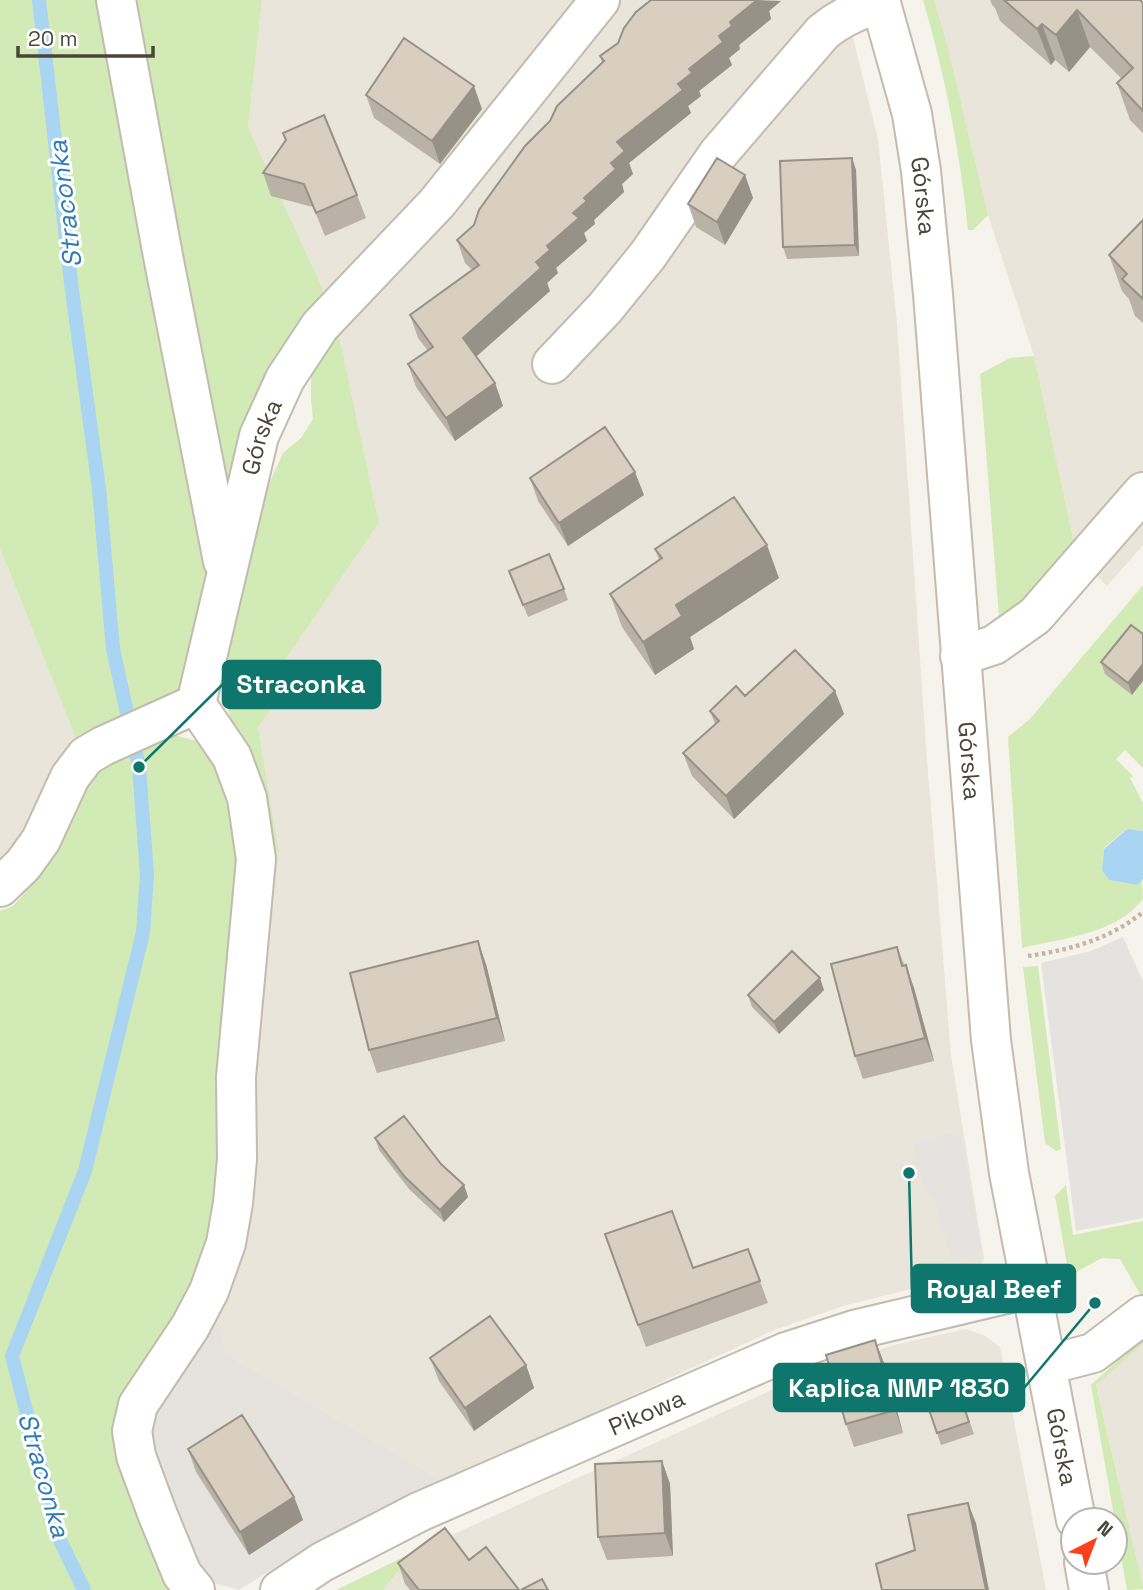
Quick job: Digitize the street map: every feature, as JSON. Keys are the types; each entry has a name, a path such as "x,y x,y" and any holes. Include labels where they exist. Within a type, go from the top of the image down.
{"street":[{"path":"116,0 226,574"},
{"name":"Górska","path":"179,712 226,574 259,436 292,368 320,326 437,203 600,0"},
{"path":"552,364 605,308 648,255 718,154 823,32 852,12 881,2"},
{"name":"Górska","path":"881,2 912,114 921,171 991,1040 1009,1173 1073,1506"},
{"path":"960,656 994,645 1035,616 1143,492"},
{"path":"0,887 23,865 41,839 70,777 86,756 103,746 179,712 232,757 247,798 256,859 236,1077 237,1159 233,1203 226,1244 209,1291 190,1327 138,1405 132,1431 136,1456 182,1574 195,1590"},
{"name":"Pikowa","path":"280,1590 322,1562 419,1512 786,1352 854,1330 1031,1288"},
{"path":"1046,1365 1093,1353 1143,1315"}],"path":[{"path":"1018,958 1088,943 1115,932 1143,912"}],"shaded area":[{"path":"262,0 585,0 429,196 327,298 248,127"},
{"path":"615,0 839,0 853,38 878,139 897,324 927,760 951,1055 984,1260 971,1274 843,1306 772,1331 444,1482 226,1354 214,1299 266,859 279,852 258,727 283,691 281,666 379,523 337,326"},
{"path":"934,0 1143,0 1143,545 1107,586 1077,557 1034,356 988,215"},
{"path":"0,548 77,741 25,833 0,863"},
{"path":"1123,937 1143,981 1143,1218 1076,1231 1041,963 1091,951"},
{"path":"960,1132 982,1253 952,1262 934,1198 925,1190 912,1141"},
{"path":"214,1299 226,1354 444,1482 312,1545 239,1590 214,1583 196,1564 150,1454 148,1409"},
{"path":"966,1329 984,1335 1000,1347 1046,1590 383,1590 414,1552 809,1373 894,1345"},
{"path":"1143,1344 1143,1586 1129,1526 1129,1506 1124,1506 1096,1384"}],"green space":[{"path":"0,0 106,0 207,564 202,615 181,687 167,703 77,741 0,548"},
{"path":"134,0 262,0 248,127 327,298 228,504 181,268 150,74"},
{"path":"923,0 934,0 988,215 973,230 968,230 951,114"},
{"path":"337,326 379,523 281,666 284,691 258,727 279,852 266,859 225,698 226,671 254,517 283,453 301,438 313,419 311,364"},
{"path":"1034,356 1077,557 1000,630 980,374 1010,358"},
{"path":"1143,585 1143,643 1132,695 1143,681 1143,768 1125,750 1116,759 1133,776 1130,778 1143,803 1143,831 1126,829 1104,848 1102,869 1109,880 1137,885 1142,879 1143,899 1131,911 1103,928 1022,948 1008,737 1029,720"},
{"path":"167,733 196,741 220,762 247,859 218,1237 128,1401 172,1590 0,1590 0,911 13,906 42,874 82,785 101,761"},
{"path":"1038,966 1061,1149 1056,1151 1045,1143 1023,967"},
{"path":"1066,1185 1073,1235 1143,1221 1141,1296 1120,1259 1102,1258 1069,1276 1055,1196"},
{"path":"1143,1337 1143,1344 1096,1385 1124,1506 1112,1506 1091,1385"},
{"path":"1129,1526 1143,1589 1127,1590 1125,1576 1129,1576"},
{"path":"414,1552 383,1590 336,1590"}],"water":[{"path":"1127,829 1143,831 1143,879 1137,885 1109,880 1102,870 1104,849"}],"building":[{"path":"651,0 757,0 730,22 732,26 719,36 723,42 689,69 692,73 678,84 683,90 617,142 625,151 611,163 616,169 584,198 587,201 573,213 579,218 547,246 550,250 536,262 541,268 463,338 495,383 446,418 408,364 433,347 410,315 479,265 457,240 474,225 479,210 525,146 550,121 557,106 604,61 600,56 618,43 624,28 636,12"},
{"path":"1004,0 1140,0 1143,3 1143,111 1117,83 1133,68 1077,10 1056,35 1042,24 1037,29"},
{"path":"404,38 474,86 432,141 366,95"},
{"path":"324,115 357,195 316,213 304,184 263,173 286,140 283,133"},
{"path":"717,158 745,175 717,222 688,204"},
{"path":"852,158 855,245 783,247 780,161"},
{"path":"1143,220 1143,299 1122,279 1127,274 1109,255"},
{"path":"605,427 635,472 559,523 530,478"},
{"path":"734,497 767,545 676,605 682,616 643,642 610,594 662,558 655,549"},
{"path":"549,554 564,589 523,605 509,571"},
{"path":"1131,625 1143,634 1143,664 1128,683 1101,662"},
{"path":"795,650 835,691 726,796 683,753 719,721 710,711 736,686 745,696"},
{"path":"478,941 497,1018 369,1050 350,973"},
{"path":"897,947 902,966 906,965 925,1038 855,1056 831,964"},
{"path":"792,951 820,978 774,1022 748,995"},
{"path":"404,1116 441,1164 464,1185 440,1210 405,1177 375,1138"},
{"path":"672,1211 693,1268 748,1249 760,1281 638,1325 605,1234"},
{"path":"490,1316 526,1365 465,1408 430,1358"},
{"path":"875,1340 895,1410 846,1424 826,1355"},
{"path":"955,1381 969,1422 937,1433 923,1392"},
{"path":"242,1415 294,1497 240,1532 188,1449"},
{"path":"662,1461 665,1533 598,1537 595,1464"},
{"path":"968,1503 986,1590 882,1590 876,1564 915,1550 908,1515"},
{"path":"445,1528 469,1560 486,1547 519,1590 419,1590 398,1563"},
{"path":"542,1579 548,1590 521,1590"}],"waterway":[{"name":"Straconka","path":"39,0 71,283 99,489 113,649 139,767 147,874 143,932 85,1171 12,1356 59,1538 84,1590"}],"place":[{"name":"Straconka","path":"139,767"},
{"name":"Royal Beef","path":"909,1173"},
{"name":"Kaplica NMP 1830","path":"1095,1303"}]}
